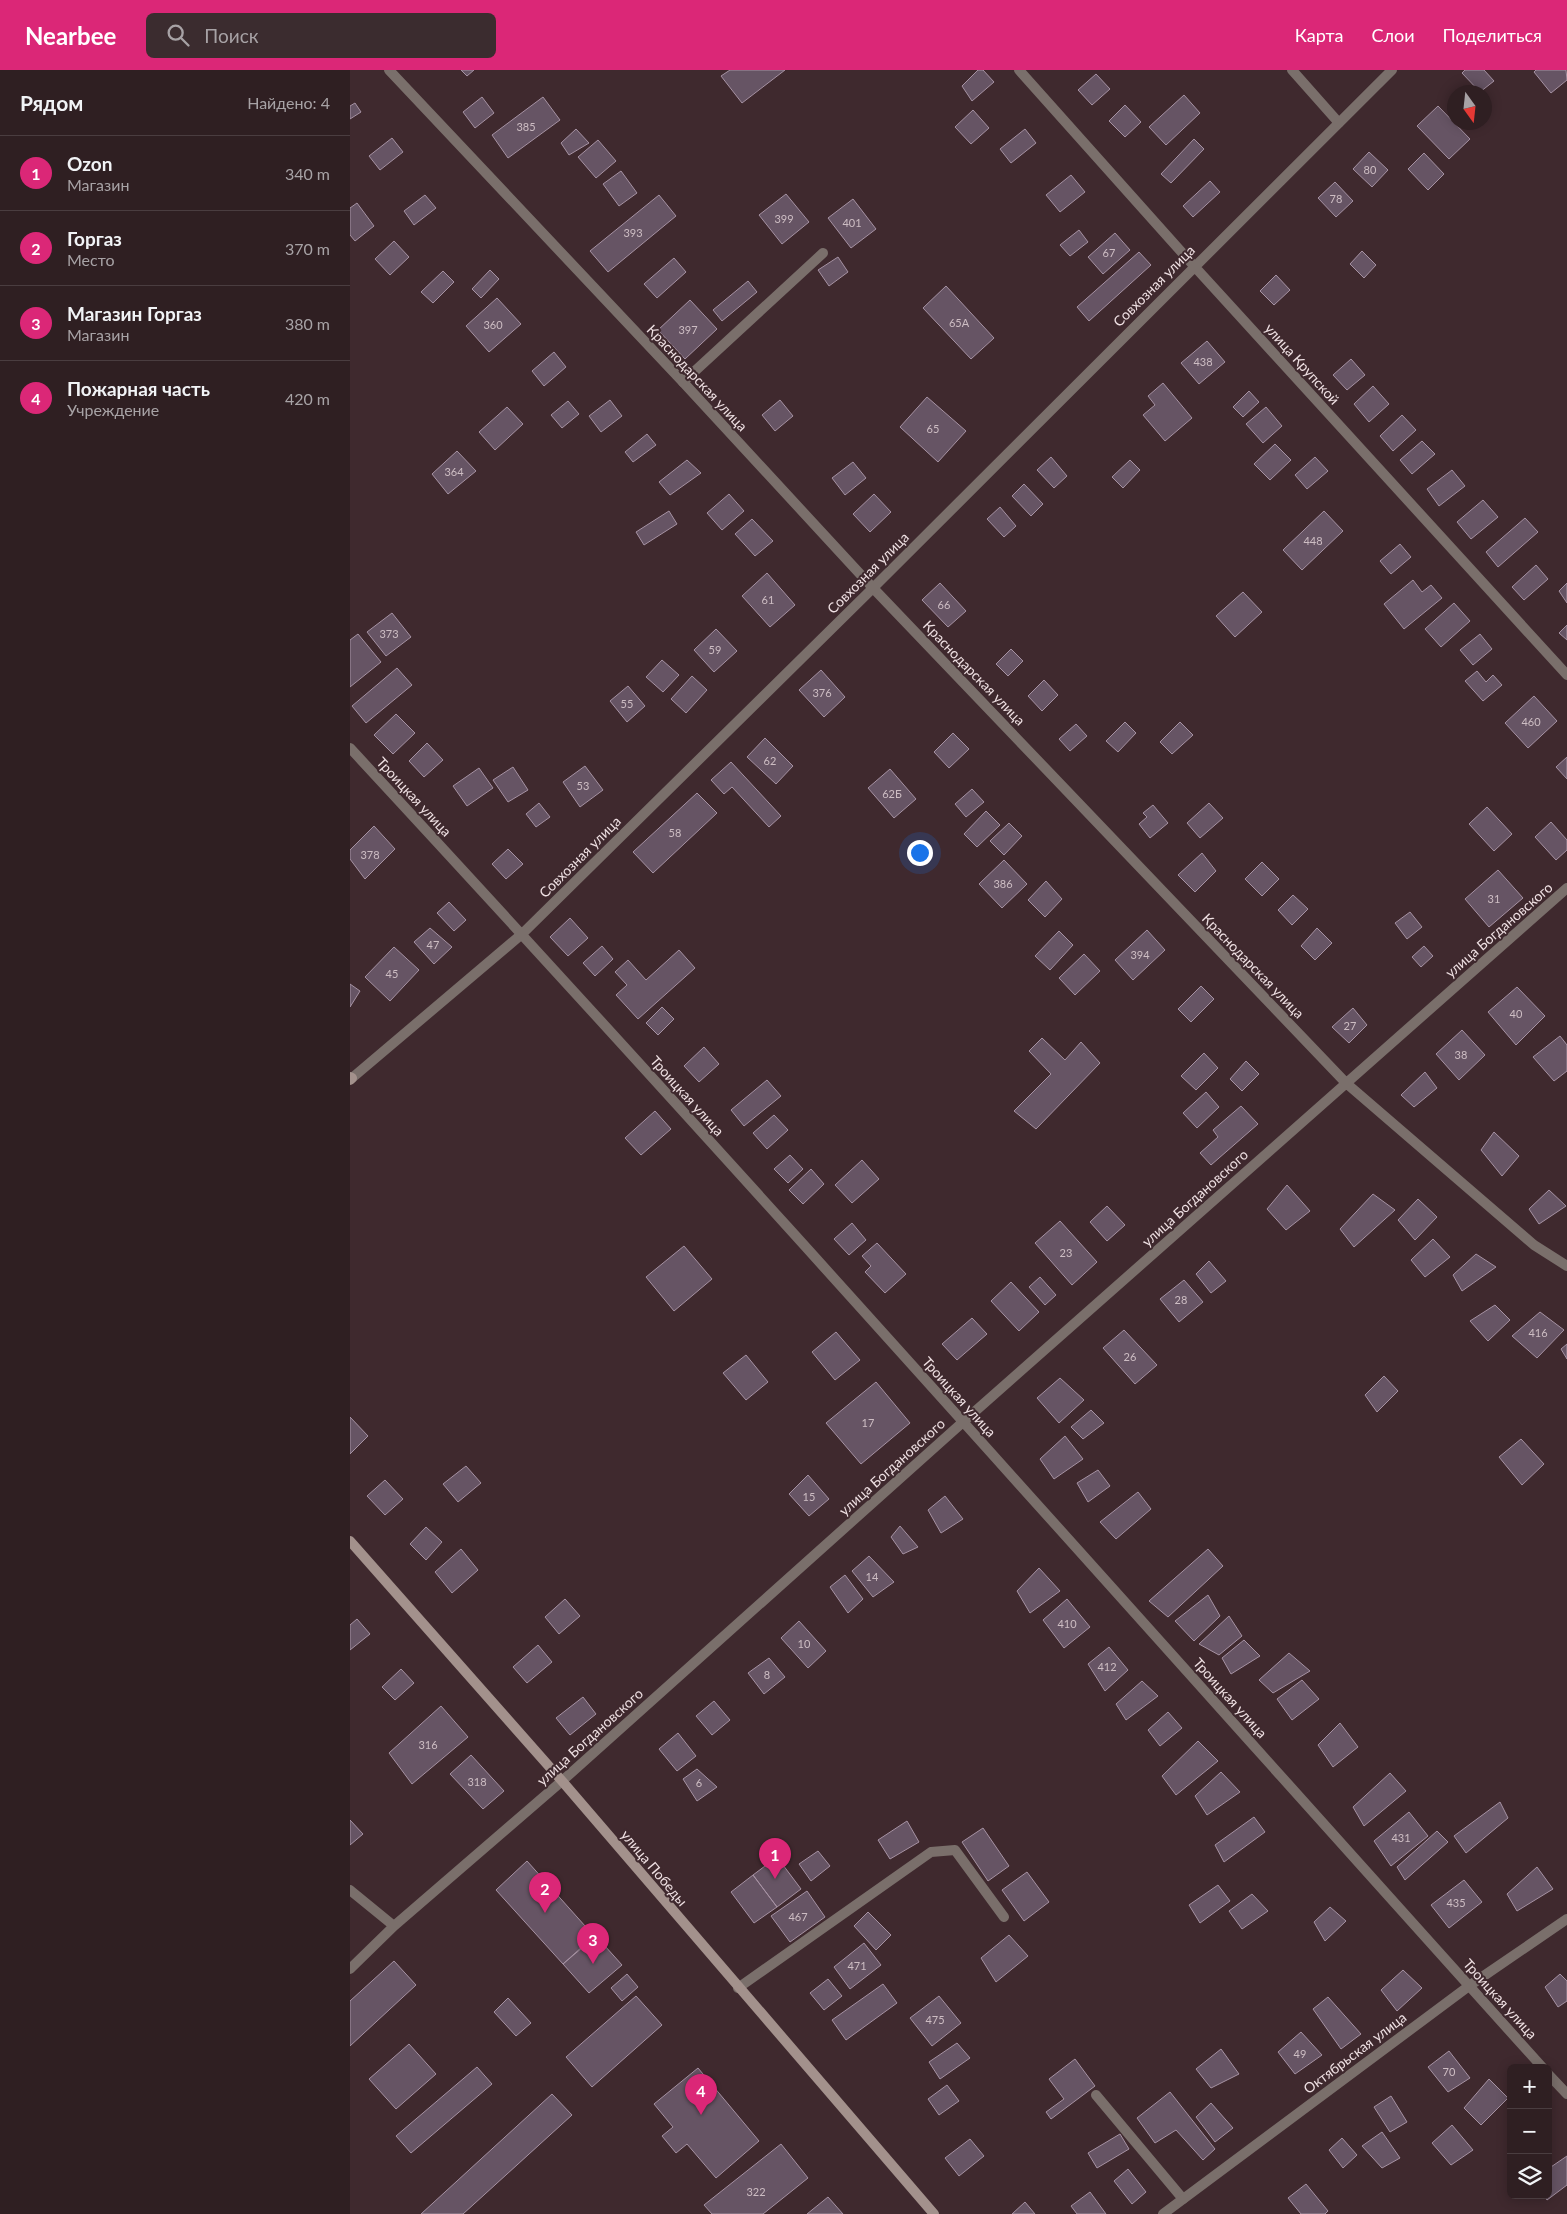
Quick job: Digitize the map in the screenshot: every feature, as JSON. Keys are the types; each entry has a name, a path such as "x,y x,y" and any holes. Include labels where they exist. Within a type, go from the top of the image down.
{"street":[{"name":"Краснодарская улица","path":"389,70 683,382 873,588 1346,1083 1534,1245 1567,1266"},
{"name":"улица Крупской","path":"1020,70 1194,266 1567,675"},
{"path":"1292,70 1339,123"},
{"name":"Совхозная улица","path":"351,1079 522,934 873,588 1392,70"},
{"path":"683,382 823,252"},
{"name":"Троицкая улица","path":"350,748 522,934 1539,2064"},
{"name":"улица Богдановского","path":"350,1969 394,1926 562,1781 963,1422 1567,888"},
{"name":"улица Победы","path":"350,1541 562,1781 934,2214"},
{"path":"738,1988 931,1852 955,1850 1004,1917"},
{"path":"350,1890 394,1926"},
{"name":"Октябрьская улица","path":"1163,2214 1469,1986 1567,1919"},
{"path":"1552,2078 1567,2094"},
{"path":"1096,2095 1184,2199"}],"building":[{"path":"461,70 474,70 467,76"},
{"path":"730,70 785,70 742,103 721,76"},
{"path":"978,70 983,70 994,82 972,101 962,86"},
{"path":"1465,70 1484,70 1494,81 1489,85 1473,85 1462,73"},
{"path":"1536,70 1566,70 1567,80 1551,93 1534,72"},
{"path":"1096,74 1110,89 1092,105 1078,90"},
{"path":"1184,95 1200,113 1166,145 1149,127"},
{"path":"482,97 494,113 475,128 463,112"},
{"path":"543,97 560,120 508,158 492,135"},
{"path":"355,103 361,112 350,119 350,106"},
{"path":"1125,105 1141,122 1125,137 1109,121"},
{"path":"1438,106 1447,115 1447,130 1461,130 1470,139 1449,159 1417,126"},
{"path":"973,110 989,128 971,144 955,127"},
{"path":"576,129 589,143 569,155 561,143"},
{"path":"1025,129 1036,143 1011,163 1000,149"},
{"path":"392,138 403,152 380,170 369,156"},
{"path":"1194,139 1204,149 1171,183 1161,174"},
{"path":"598,140 616,161 596,178 578,157"},
{"path":"1369,152 1388,170 1372,187 1353,169"},
{"path":"1424,153 1444,174 1428,190 1408,169"},
{"path":"621,171 637,193 619,206 603,184"},
{"path":"1071,175 1085,192 1060,212 1046,195"},
{"path":"1210,181 1220,192 1193,217 1183,206"},
{"path":"1335,182 1353,201 1336,217 1318,198"},
{"path":"786,194 809,222 782,244 759,215"},
{"path":"425,195 436,208 414,225 404,211"},
{"path":"659,195 676,216 608,272 590,251"},
{"path":"853,199 876,229 851,248 828,218"},
{"path":"357,203 374,226 355,241 350,235 350,208"},
{"path":"1079,230 1088,242 1070,256 1060,245"},
{"path":"1115,233 1130,250 1103,274 1088,257"},
{"path":"394,241 409,257 390,275 375,259"},
{"path":"1362,251 1376,265 1364,278 1350,264"},
{"path":"1139,252 1151,265 1089,321 1077,307"},
{"path":"838,257 848,272 829,286 818,270"},
{"path":"674,258 686,272 657,298 644,284"},
{"path":"490,270 499,279 481,298 472,289"},
{"path":"443,271 454,282 433,303 421,292"},
{"path":"1276,275 1290,290 1274,305 1260,291"},
{"path":"748,281 757,292 722,321 713,310"},
{"path":"946,286 994,338 971,359 923,308"},
{"path":"497,298 521,324 489,352 466,326"},
{"path":"690,300 717,329 685,359 658,330"},
{"path":"1207,341 1225,362 1199,384 1181,363"},
{"path":"554,352 566,367 544,386 532,371"},
{"path":"1351,359 1365,375 1347,390 1333,375"},
{"path":"1163,383 1192,418 1165,441 1143,415 1155,405 1148,396"},
{"path":"1373,386 1389,404 1369,422 1354,404"},
{"path":"1249,391 1259,402 1243,417 1233,407"},
{"path":"927,397 966,431 938,462 900,427"},
{"path":"610,400 622,416 601,432 589,416"},
{"path":"780,400 793,416 775,431 762,415"},
{"path":"568,401 579,414 562,428 551,415"},
{"path":"507,407 523,424 495,450 479,432"},
{"path":"1266,407 1282,426 1263,443 1246,424"},
{"path":"1402,415 1416,430 1393,451 1380,436"},
{"path":"647,434 656,445 633,462 625,452"},
{"path":"1422,441 1435,454 1412,474 1400,460"},
{"path":"1275,444 1291,460 1270,480 1254,464"},
{"path":"457,451 476,471 448,494 432,474"},
{"path":"1051,457 1067,476 1054,488 1037,470"},
{"path":"1315,457 1328,471 1307,489 1295,475"},
{"path":"687,460 701,473 670,495 659,482"},
{"path":"1130,460 1140,470 1123,488 1112,477"},
{"path":"853,462 866,478 845,495 832,478"},
{"path":"1452,470 1465,486 1439,506 1427,489"},
{"path":"1024,484 1043,504 1031,516 1012,496"},
{"path":"729,494 744,511 722,530 707,513"},
{"path":"874,494 891,512 870,532 853,514"},
{"path":"1483,500 1498,517 1471,539 1457,522"},
{"path":"1000,507 1016,526 1004,537 987,519"},
{"path":"669,511 677,524 644,545 636,532"},
{"path":"1324,511 1343,531 1302,570 1283,550"},
{"path":"1525,518 1538,532 1498,567 1486,552"},
{"path":"752,519 773,541 755,556 735,534"},
{"path":"1400,544 1411,557 1391,574 1380,561"},
{"path":"1536,565 1548,579 1524,600 1512,587"},
{"path":"767,573 795,605 770,627 742,596"},
{"path":"1413,580 1422,592 1431,585 1442,598 1404,629 1384,604"},
{"path":"940,583 966,611 948,627 922,600"},
{"path":"1567,583 1567,603 1559,591"},
{"path":"1243,592 1262,612 1235,637 1216,616"},
{"path":"1454,603 1470,621 1441,647 1425,629"},
{"path":"392,613 411,637 386,656 367,632"},
{"path":"1567,625 1567,640 1559,633"},
{"path":"716,629 737,651 714,672 694,650"},
{"path":"358,634 381,662 350,687 350,640"},
{"path":"1480,634 1492,649 1473,665 1460,650"},
{"path":"1011,649 1023,661 1008,676 996,664"},
{"path":"662,660 679,675 663,692 646,677"},
{"path":"397,668 412,685 366,723 352,706"},
{"path":"821,670 845,697 824,717 799,690"},
{"path":"1477,671 1486,682 1493,675 1502,685 1483,701 1465,681"},
{"path":"692,676 707,690 686,713 671,699"},
{"path":"1044,680 1058,695 1042,711 1028,696"},
{"path":"628,686 645,706 627,722 610,701"},
{"path":"1534,696 1557,721 1528,748 1505,723"},
{"path":"396,714 415,733 393,754 374,735"},
{"path":"1125,722 1136,733 1118,752 1106,741"},
{"path":"1180,722 1193,735 1172,754 1160,742"},
{"path":"1076,724 1087,736 1070,751 1059,739"},
{"path":"953,733 969,749 949,768 934,752"},
{"path":"765,738 793,766 776,784 747,757"},
{"path":"427,743 443,760 424,777 409,761"},
{"path":"1567,757 1567,779 1556,767"},
{"path":"731,762 781,816 769,827 732,787 724,794 711,780"},
{"path":"585,766 603,790 580,807 563,782"},
{"path":"513,767 528,790 508,802 493,780"},
{"path":"479,768 493,788 467,806 453,786"},
{"path":"890,769 916,799 894,818 868,788"},
{"path":"972,789 984,802 966,817 955,804"},
{"path":"697,793 717,813 653,873 633,852"},
{"path":"539,803 550,817 536,827 526,814"},
{"path":"1209,803 1223,818 1200,838 1187,823"},
{"path":"1153,805 1168,823 1150,838 1139,824 1147,817 1143,813"},
{"path":"1487,807 1512,834 1494,851 1469,824"},
{"path":"986,811 1000,825 977,847 964,834"},
{"path":"1551,822 1567,840 1567,850 1556,860 1535,837"},
{"path":"1009,823 1022,836 1004,855 990,841"},
{"path":"374,826 395,849 365,879 350,859 350,850"},
{"path":"508,849 523,864 506,879 492,864"},
{"path":"1202,853 1216,871 1195,892 1178,875"},
{"path":"1004,860 1027,884 1002,908 979,884"},
{"path":"1262,862 1279,879 1262,896 1245,879"},
{"path":"1498,870 1523,898 1489,927 1465,899"},
{"path":"1046,881 1062,899 1045,917 1028,900"},
{"path":"1293,895 1308,909 1292,925 1278,910"},
{"path":"449,902 466,920 454,931 437,913"},
{"path":"1410,912 1422,927 1407,939 1395,923"},
{"path":"570,918 588,938 568,956 550,937"},
{"path":"430,928 452,947 434,964 414,942"},
{"path":"1317,928 1332,943 1315,960 1301,946"},
{"path":"1147,930 1165,950 1133,980 1115,960"},
{"path":"1059,931 1073,945 1050,970 1035,956"},
{"path":"602,946 613,959 595,976 583,963"},
{"path":"1424,946 1433,956 1421,967 1412,957"},
{"path":"394,947 419,970 390,1001 365,977"},
{"path":"679,950 695,968 638,1019 616,995 627,985 615,972 628,960 646,980"},
{"path":"1084,954 1100,971 1075,995 1059,978"},
{"path":"350,984 360,991 350,1007"},
{"path":"1201,986 1214,999 1191,1022 1178,1009"},
{"path":"1517,987 1545,1016 1516,1045 1488,1012"},
{"path":"662,1007 674,1019 658,1035 646,1023"},
{"path":"1353,1008 1367,1025 1349,1043 1332,1027"},
{"path":"1462,1030 1485,1055 1459,1080 1436,1054"},
{"path":"1560,1036 1567,1045 1567,1071 1554,1081 1533,1057"},
{"path":"1042,1038 1065,1060 1081,1042 1100,1063 1036,1129 1014,1111 1051,1074 1029,1051"},
{"path":"704,1047 719,1064 699,1082 684,1066"},
{"path":"1204,1053 1218,1068 1196,1090 1181,1076"},
{"path":"1246,1061 1259,1074 1242,1091 1230,1079"},
{"path":"1425,1072 1437,1088 1414,1107 1401,1095"},
{"path":"767,1080 781,1096 744,1126 731,1110"},
{"path":"1206,1092 1219,1107 1197,1128 1183,1113"},
{"path":"1241,1106 1258,1124 1211,1165 1200,1153 1218,1137 1213,1130"},
{"path":"655,1111 671,1129 641,1155 625,1138"},
{"path":"774,1115 788,1130 767,1149 753,1133"},
{"path":"1494,1132 1519,1156 1502,1176 1481,1150"},
{"path":"790,1155 803,1169 788,1183 774,1169"},
{"path":"862,1160 879,1179 852,1203 835,1185"},
{"path":"811,1169 824,1184 803,1204 789,1190"},
{"path":"1287,1185 1310,1211 1286,1230 1267,1209"},
{"path":"1549,1190 1566,1206 1539,1224 1529,1209"},
{"path":"1373,1194 1395,1210 1354,1247 1340,1229"},
{"path":"1418,1199 1437,1217 1415,1240 1398,1220"},
{"path":"1107,1206 1125,1225 1107,1241 1090,1222"},
{"path":"1060,1221 1097,1262 1072,1285 1035,1243"},
{"path":"852,1223 866,1240 849,1255 834,1239"},
{"path":"1433,1239 1450,1257 1425,1277 1411,1260"},
{"path":"877,1243 906,1274 885,1293 865,1272 871,1266 862,1256"},
{"path":"684,1246 712,1279 674,1311 646,1277"},
{"path":"1476,1254 1496,1267 1462,1291 1453,1275"},
{"path":"1209,1261 1226,1281 1211,1293 1196,1274"},
{"path":"1040,1277 1056,1295 1045,1305 1029,1287"},
{"path":"1184,1280 1203,1302 1179,1322 1160,1299"},
{"path":"1011,1282 1039,1312 1019,1331 991,1301"},
{"path":"1495,1305 1510,1320 1488,1341 1470,1321"},
{"path":"1540,1312 1564,1330 1537,1358 1512,1336"},
{"path":"972,1318 987,1334 957,1360 942,1344"},
{"path":"1124,1330 1157,1365 1135,1384 1103,1348"},
{"path":"836,1332 860,1360 835,1380 812,1352"},
{"path":"1567,1344 1567,1359 1561,1349"},
{"path":"746,1355 768,1382 746,1400 723,1373"},
{"path":"1384,1376 1398,1391 1377,1412 1365,1395"},
{"path":"1060,1378 1084,1400 1059,1423 1037,1398"},
{"path":"876,1382 910,1423 861,1464 826,1423"},
{"path":"1091,1410 1104,1423 1083,1439 1071,1427"},
{"path":"350,1417 368,1436 350,1454"},
{"path":"1065,1436 1083,1459 1054,1479 1040,1459"},
{"path":"1521,1439 1544,1464 1522,1485 1499,1457"},
{"path":"466,1466 481,1483 458,1502 443,1484"},
{"path":"1098,1470 1110,1486 1088,1502 1077,1483"},
{"path":"808,1475 829,1499 809,1516 789,1494"},
{"path":"385,1480 403,1499 385,1515 367,1496"},
{"path":"1138,1492 1151,1509 1116,1539 1100,1522"},
{"path":"945,1496 963,1519 941,1533 928,1510"},
{"path":"900,1526 918,1547 903,1554 891,1537"},
{"path":"426,1527 442,1542 426,1560 410,1544"},
{"path":"461,1549 478,1570 452,1593 435,1572"},
{"path":"1208,1549 1223,1566 1168,1617 1149,1601"},
{"path":"869,1556 894,1582 873,1597 852,1571"},
{"path":"1039,1568 1060,1591 1030,1613 1017,1591"},
{"path":"845,1575 863,1599 848,1613 830,1587"},
{"path":"1208,1595 1220,1616 1194,1641 1175,1621"},
{"path":"565,1599 580,1616 559,1634 545,1617"},
{"path":"1067,1599 1090,1627 1064,1648 1043,1620"},
{"path":"1229,1616 1242,1636 1219,1655 1199,1644"},
{"path":"357,1619 370,1634 350,1650 350,1625"},
{"path":"799,1621 826,1651 808,1668 781,1638"},
{"path":"1244,1640 1260,1656 1231,1674 1222,1658"},
{"path":"538,1645 552,1662 527,1683 513,1667"},
{"path":"1109,1647 1128,1670 1105,1691 1088,1664"},
{"path":"1289,1653 1310,1671 1273,1693 1259,1680"},
{"path":"769,1658 785,1677 764,1694 748,1673"},
{"path":"401,1669 414,1683 395,1700 382,1687"},
{"path":"1302,1680 1319,1699 1292,1720 1277,1699"},
{"path":"1142,1681 1158,1696 1126,1720 1116,1704"},
{"path":"583,1697 596,1714 570,1735 556,1718"},
{"path":"714,1701 730,1720 712,1735 696,1716"},
{"path":"441,1706 468,1737 412,1784 389,1753"},
{"path":"1168,1712 1182,1728 1160,1746 1148,1730"},
{"path":"1340,1723 1358,1747 1333,1767 1318,1745"},
{"path":"678,1733 696,1756 677,1771 659,1749"},
{"path":"1198,1741 1218,1761 1176,1795 1162,1776"},
{"path":"471,1755 504,1791 483,1809 450,1774"},
{"path":"697,1769 717,1787 697,1801 683,1779"},
{"path":"1221,1772 1240,1792 1207,1815 1195,1796"},
{"path":"1390,1773 1406,1791 1364,1826 1353,1807"},
{"path":"1500,1802 1508,1818 1466,1853 1454,1836"},
{"path":"1409,1812 1428,1836 1391,1866 1374,1841"},
{"path":"1254,1817 1265,1832 1224,1862 1215,1845"},
{"path":"350,1820 363,1834 350,1845"},
{"path":"907,1821 919,1842 890,1859 878,1840"},
{"path":"983,1828 1009,1866 988,1881 962,1842"},
{"path":"1437,1831 1448,1842 1405,1880 1397,1867"},
{"path":"818,1851 830,1866 811,1881 799,1864"},
{"path":"777,1857 801,1889 777,1907 753,1875"},
{"path":"527,1861 594,1936 563,1964 496,1890"},
{"path":"1537,1867 1553,1889 1517,1911 1507,1894"},
{"path":"1027,1872 1049,1902 1024,1921 1002,1890"},
{"path":"753,1875 777,1907 754,1923 731,1892"},
{"path":"1464,1880 1482,1902 1449,1928 1431,1905"},
{"path":"1218,1885 1230,1901 1200,1923 1189,1905"},
{"path":"807,1891 825,1917 790,1942 771,1916"},
{"path":"1252,1894 1268,1911 1242,1929 1229,1911"},
{"path":"1330,1907 1346,1921 1325,1941 1314,1922"},
{"path":"868,1912 891,1935 876,1950 854,1926"},
{"path":"1009,1935 1028,1956 996,1982 981,1958"},
{"path":"596,1936 622,1965 589,1993 563,1964"},
{"path":"864,1943 881,1965 850,1989 834,1967"},
{"path":"394,1961 416,1985 350,2046 350,2001"},
{"path":"1403,1970 1422,1988 1397,2011 1381,1990"},
{"path":"627,1974 638,1987 622,2001 611,1988"},
{"path":"1560,1974 1567,1981 1567,2001 1558,2007 1545,1987"},
{"path":"828,1979 842,1996 824,2010 810,1993"},
{"path":"883,1984 897,2003 846,2040 832,2020"},
{"path":"636,1996 662,2025 592,2087 566,2057"},
{"path":"939,1996 961,2023 932,2046 910,2018"},
{"path":"1328,1997 1361,2034 1341,2049 1313,2009"},
{"path":"508,1998 531,2023 516,2036 494,2012"},
{"path":"1301,2032 1322,2055 1295,2074 1278,2052"},
{"path":"957,2043 970,2058 940,2079 929,2062"},
{"path":"409,2044 436,2074 396,2109 369,2079"},
{"path":"1221,2049 1239,2074 1211,2088 1196,2069"},
{"path":"1449,2051 1470,2078 1448,2092 1428,2067"},
{"path":"1075,2059 1095,2086 1051,2119 1046,2112 1064,2099 1049,2079"},
{"path":"477,2067 492,2084 411,2153 396,2136"},
{"path":"698,2068 759,2141 716,2178 687,2144 676,2153 662,2136 673,2127 654,2104"},
{"path":"1489,2079 1507,2097 1481,2125 1464,2108"},
{"path":"947,2085 959,2101 939,2115 928,2099"},
{"path":"1170,2092 1215,2149 1203,2160 1176,2130 1155,2143 1137,2118"},
{"path":"552,2094 572,2115 463,2214 421,2214"},
{"path":"1391,2096 1407,2122 1390,2132 1374,2107"},
{"path":"1211,2103 1233,2128 1215,2142 1196,2117"},
{"path":"1452,2125 1473,2150 1451,2165 1432,2143"},
{"path":"1382,2132 1400,2158 1382,2168 1362,2146"},
{"path":"1120,2134 1129,2149 1097,2168 1088,2153"},
{"path":"1342,2138 1357,2155 1343,2168 1329,2150"},
{"path":"970,2139 984,2156 959,2176 945,2158"},
{"path":"781,2144 808,2178 763,2214 712,2214 704,2205"},
{"path":"1567,2156 1567,2185 1552,2196 1552,2166"},
{"path":"1128,2169 1146,2192 1132,2204 1114,2181"},
{"path":"1306,2184 1328,2211 1325,2214 1301,2214 1288,2198"},
{"path":"1090,2192 1106,2214 1077,2214 1071,2206"},
{"path":"828,2197 843,2214 807,2214"},
{"path":"1025,2202 1035,2214 1012,2214"}],"place":[{"name":"Ozon","path":"775,1879"},
{"name":"Горгаз","path":"545,1913"},
{"name":"Магазин Горгаз","path":"593,1964"},
{"name":"Пожарная часть","path":"701,2115"}]}
